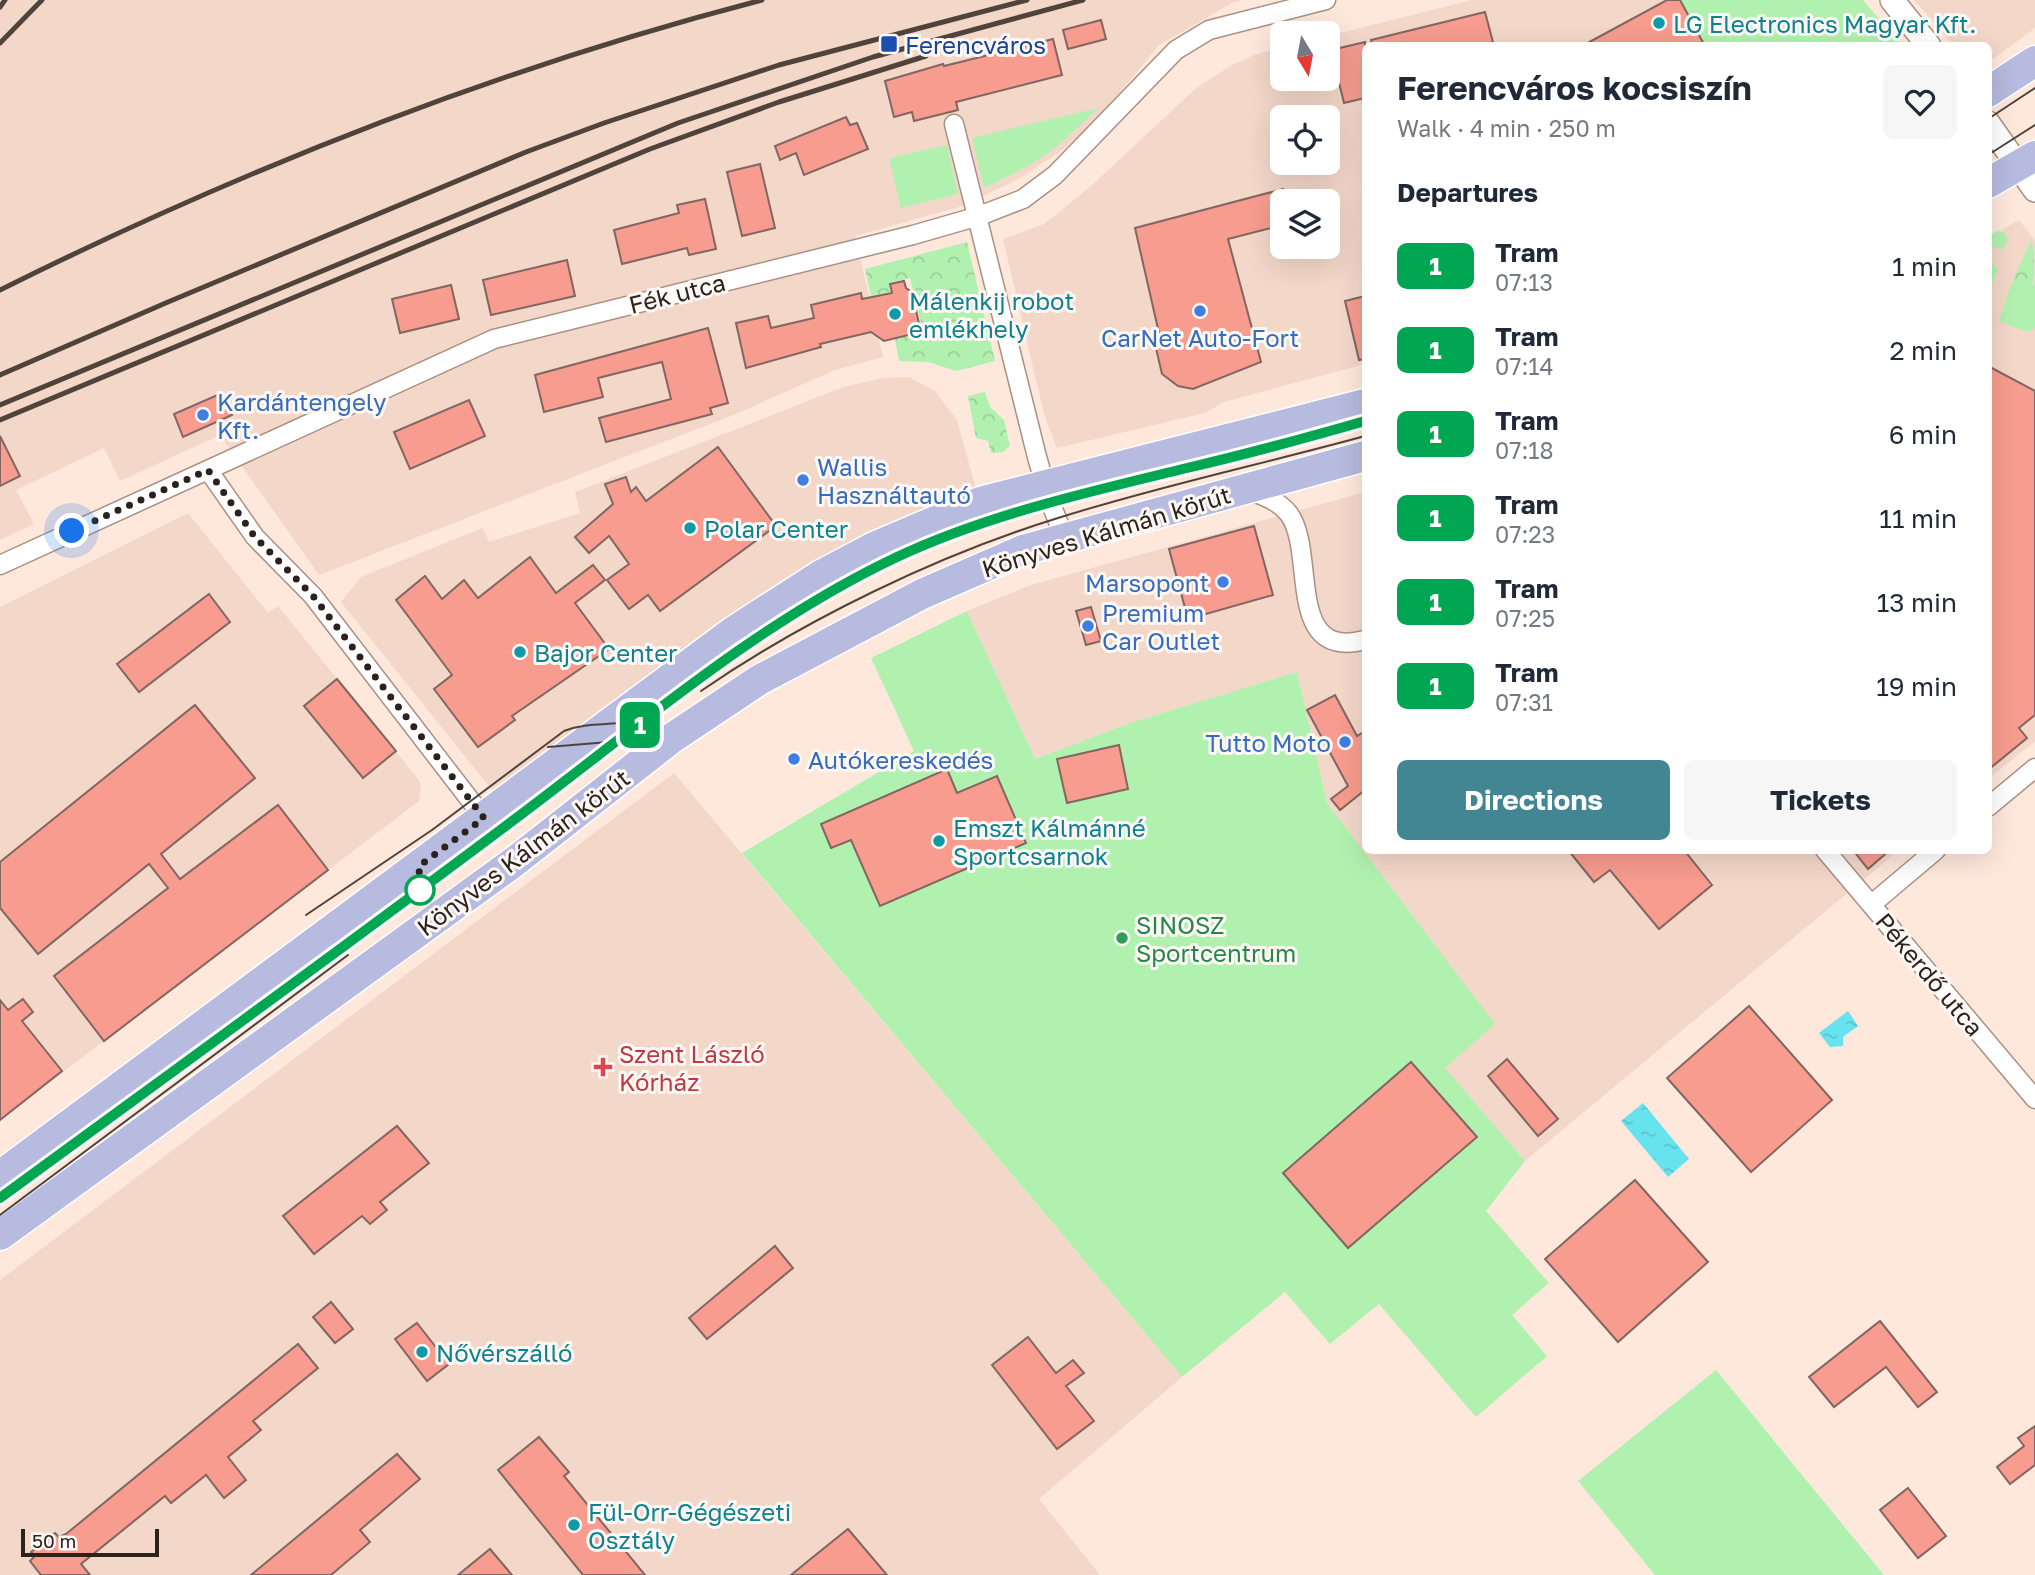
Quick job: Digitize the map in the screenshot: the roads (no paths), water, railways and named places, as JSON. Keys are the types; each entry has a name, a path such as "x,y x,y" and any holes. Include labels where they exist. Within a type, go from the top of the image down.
{"main road":[{"path":"1992,89 2035,61"},
{"path":"1992,182 2026,161"},
{"name":"Könyves Kálmán körút","path":"0,1176 734,631 821,575 946,515 1044,484 1236,439 1362,405"},
{"name":"Könyves Kálmán körút","path":"0,1235 514,863 672,738 759,680 933,589 1023,550 1362,457"}],"street":[{"name":"Fék utca","path":"0,565 495,339 979,216 1023,199 1055,175 1176,50 1209,30 1326,0"},
{"path":"1892,0 1925,42"},
{"path":"954,124 1044,484 1065,538"},
{"path":"1992,127 2026,161 2035,190"},
{"path":"208,470 255,537 302,582 484,818"},
{"path":"1245,489 1279,503 1299,533 1308,611 1317,629 1333,640 1349,645 1362,641"},
{"path":"1992,804 2035,768"},
{"name":"Pékerdő utca","path":"1828,854 2035,1099"},
{"path":"1872,904 1931,854"}],"water":[{"path":"1848,1011 1858,1026 1843,1037 1843,1046 1830,1047 1819,1033"},
{"path":"1643,1103 1689,1159 1668,1177 1621,1121"}],"tram line":[{"path":"1992,116 2035,88"},
{"path":"1992,152 2035,125"},
{"path":"0,1198 733,655 780,622 829,593 905,553 1006,515 1362,422"},
{"name":"1","path":"0,1198 498,832 733,654 811,602 913,549 991,520 1080,494 1240,456 1362,422"},
{"path":"701,691 783,639 873,592 919,570 1012,533 1096,506 1362,437"},
{"path":"306,915 432,830 564,731 647,717"},
{"path":"548,747 621,741"},
{"path":"0,1215 348,955"}],"railway":[{"path":"0,7 5,0"},
{"path":"0,43 42,0"},
{"path":"0,290 185,203 374,125 566,57 762,0"},
{"path":"0,375 526,152 604,123 779,65 1027,0"},
{"path":"0,405 678,123 873,57 1083,0"},
{"path":"0,420 650,149 779,102 926,56"}],"place":[{"name":"LG Electronics Magyar Kft.","path":"1659,23"},
{"name":"Ferencváros","path":"889,44"},
{"name":"CarNet Auto-Fort","path":"1200,311"},
{"name":"Málenkij robot emlékhely","path":"895,314"},
{"name":"Kardántengely Kft.","path":"203,415"},
{"name":"Wallis Használtautó","path":"803,480"},
{"name":"Polar Center","path":"690,528"},
{"name":"Marsopont","path":"1223,582"},
{"name":"Premium Car Outlet","path":"1088,626"},
{"name":"Bajor Center","path":"520,652"},
{"name":"Tutto Moto","path":"1345,742"},
{"name":"Autókereskedés","path":"794,759"},
{"name":"Emszt Kálmánné Sportcsarnok","path":"939,841"},
{"name":"SINOSZ Sportcentrum","path":"1122,938"},
{"name":"Szent László Kórház","path":"603,1067"},
{"name":"Nővérszálló","path":"422,1352"},
{"name":"Fül-Orr-Gégészeti Osztály","path":"574,1525"}]}
